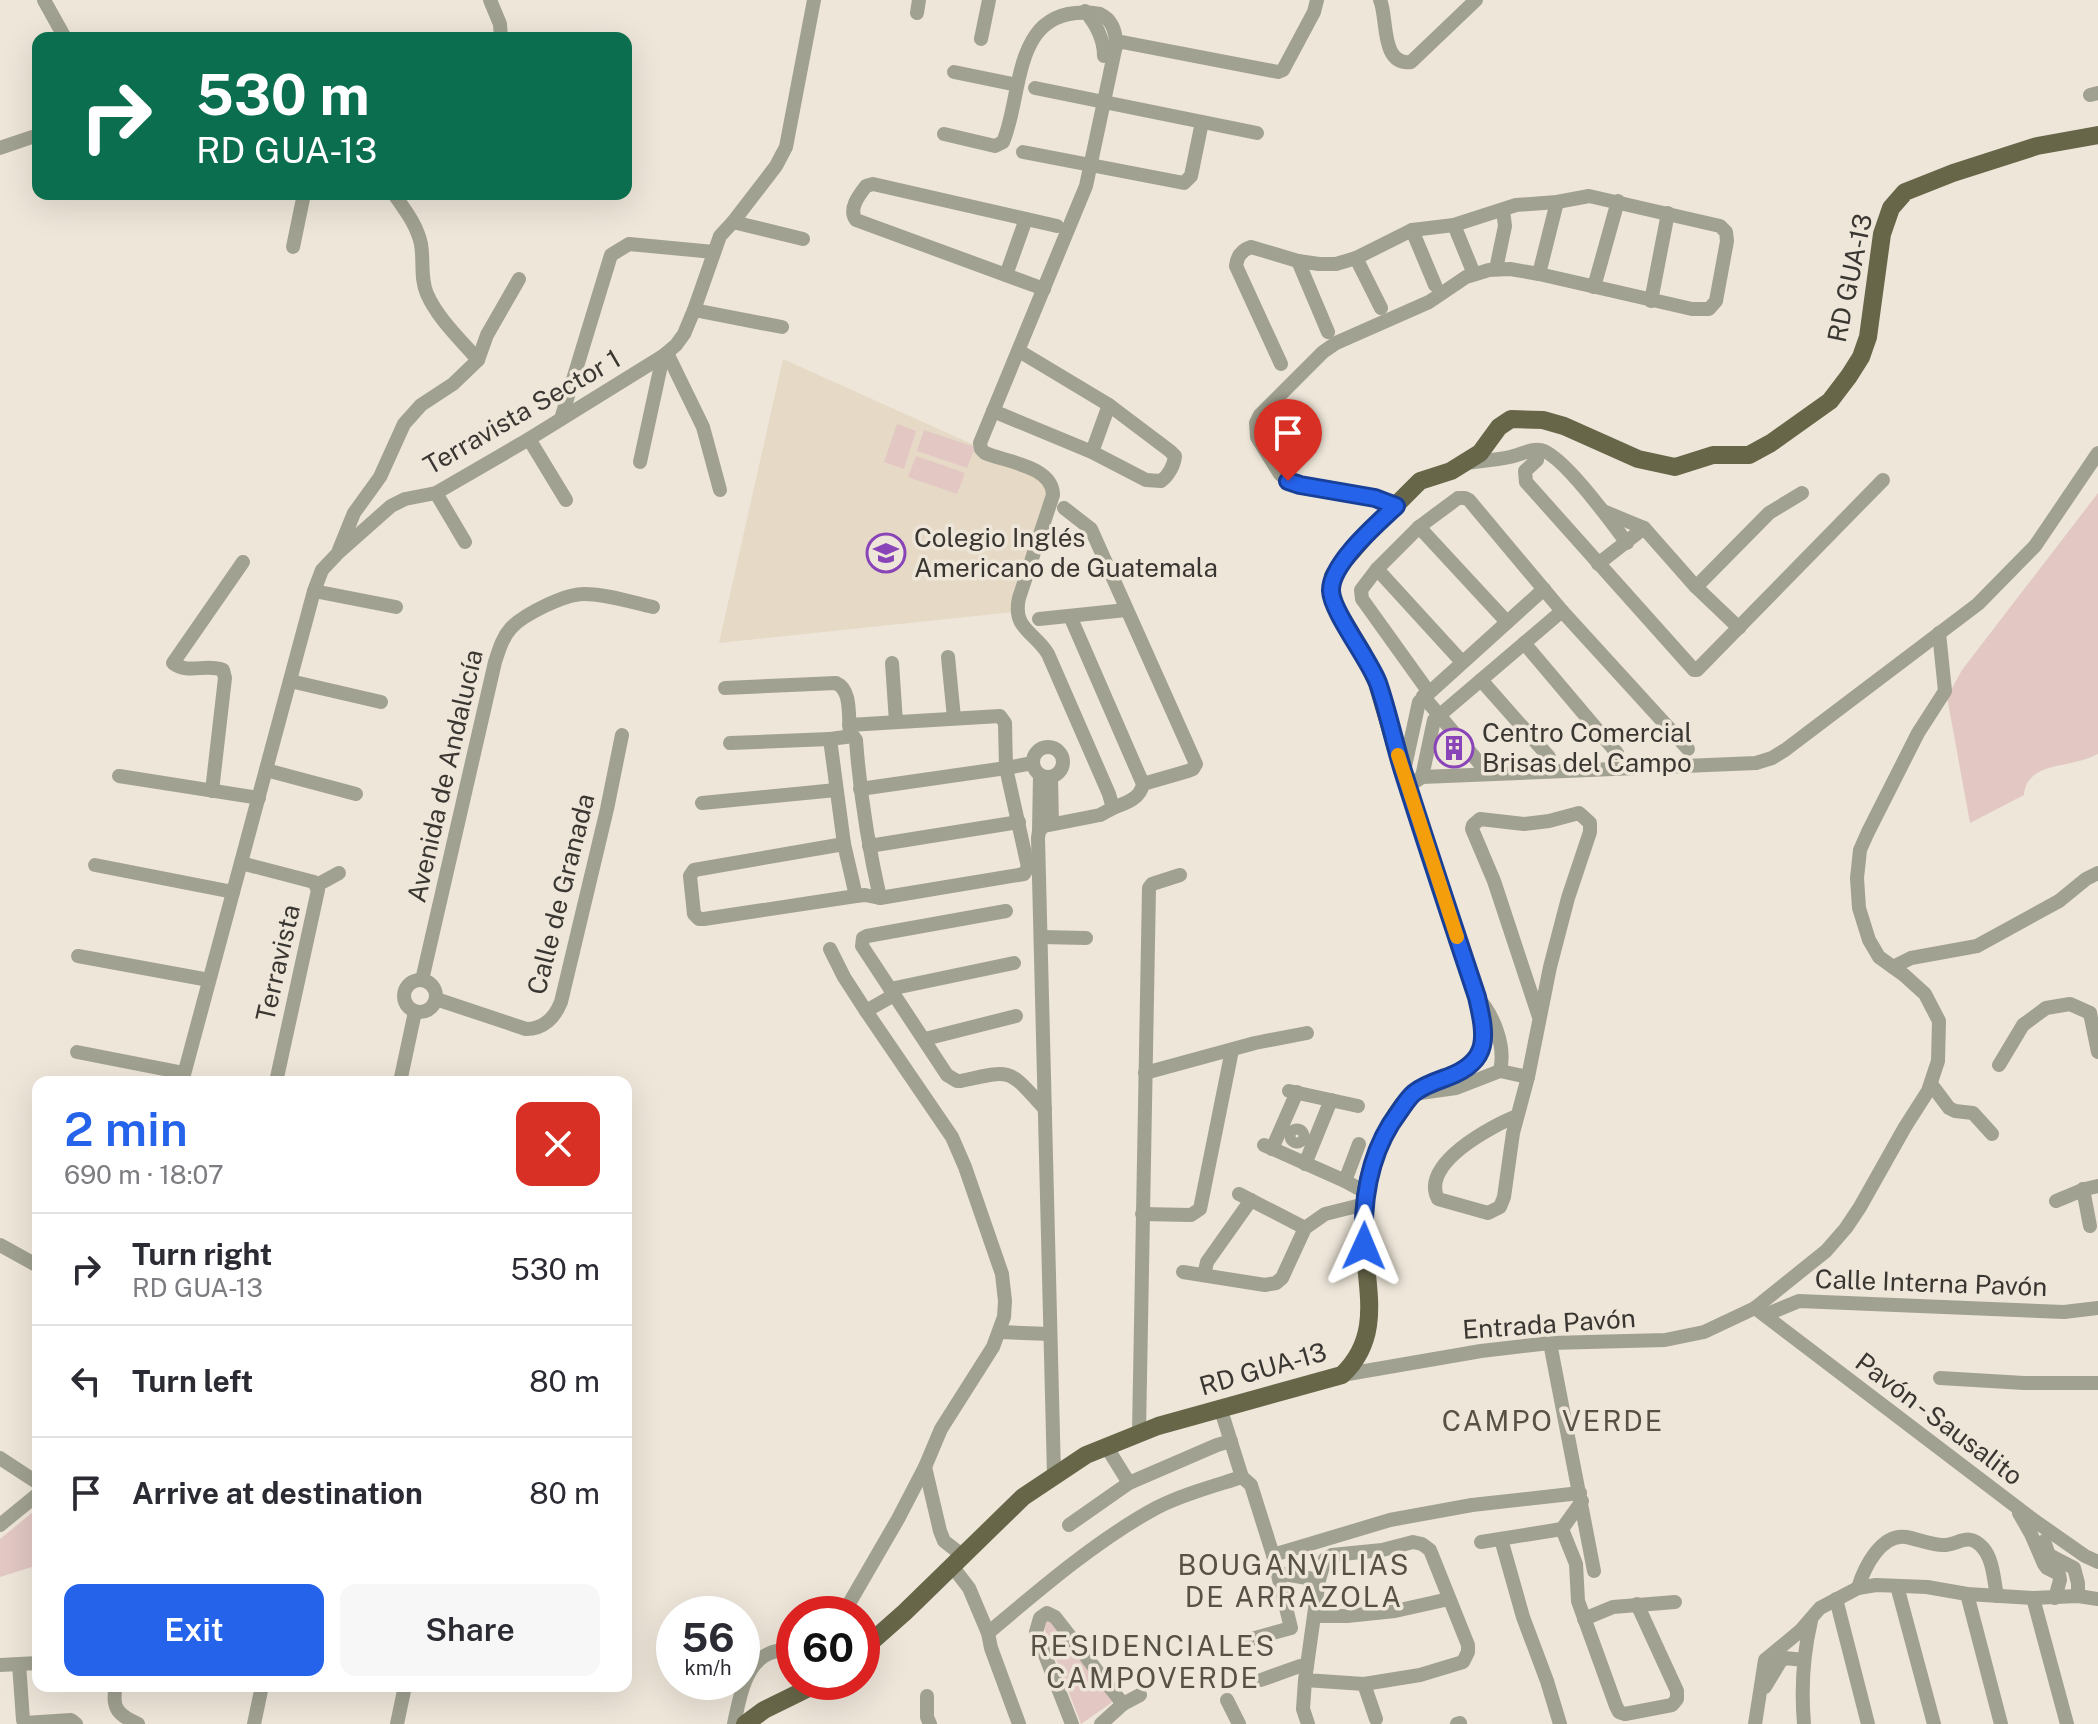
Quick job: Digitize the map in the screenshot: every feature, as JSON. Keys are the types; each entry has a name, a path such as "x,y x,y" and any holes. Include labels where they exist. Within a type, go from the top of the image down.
{"main road":[{"name":"RD GUA-13","path":"880,1633 1023,1497 1086,1455 1139,1433 1220,1407 1342,1375 1359,1354 1369,1323 1364,1238 1366,1199 1374,1161 1389,1125 1413,1094 1473,1064 1479,1056 1484,1029 1411,778 1377,683 1331,593 1333,576 1342,563 1420,481 1464,464 1480,453 1499,427 1511,419 1543,420 1564,426 1638,459 1675,467 1713,455 1749,455 1803,422 1830,401 1861,357 1868,337 1882,234 1891,208 1905,192 2037,146 2098,135"},
{"path":"745,1724 784,1700"}],"street":[{"path":"44,0 62,32"},
{"path":"483,0 489,14 491,32"},
{"path":"490,0 501,32"},
{"name":"Terravista Sector 1","path":"184,1076 322,570 391,506 405,499 436,493 529,439 665,355 684,334 720,236 776,166 786,147 814,0"},
{"path":"981,39 989,0"},
{"path":"1110,48 1122,42 1278,72 1283,70 1314,12 1317,0"},
{"path":"1380,0 1384,9 1386,40 1398,60 1406,63 1411,62 1476,0"},
{"path":"944,134 995,146 1001,144 1006,137 1025,46 1034,26 1052,12 1075,6 1094,21 1110,48 1086,163 1086,186 980,443 981,449 992,456 1043,473 1053,486 1053,495 1019,598 1019,619 1023,628 1039,641 1048,654 1113,808"},
{"path":"954,72 1017,85"},
{"path":"1035,88 1257,133"},
{"path":"1023,152 1187,182 1191,176 1202,122"},
{"path":"0,148 32,137"},
{"path":"1044,289 856,220 852,210 866,186 873,184 1057,226"},
{"path":"1281,364 1236,266 1236,259 1251,247 1298,261 1336,264 1356,258 1412,230 1454,225 1516,205 1589,196 1720,226 1726,232 1716,301 1709,309 1692,309 1539,274 1496,269 1459,280 1429,302 1329,347 1260,415 1256,423 1257,437 1280,474 1288,481 1381,500 1396,506"},
{"path":"293,247 303,200"},
{"path":"398,200 416,226 421,245 423,282 429,298 440,316 478,360"},
{"path":"1594,287 1618,201"},
{"path":"1539,274 1557,202"},
{"path":"1496,269 1505,226 1503,210"},
{"path":"1651,301 1668,213"},
{"path":"1006,275 1026,219"},
{"path":"733,222 803,239"},
{"path":"1454,225 1474,274"},
{"path":"1412,230 1435,285"},
{"path":"561,419 611,255 629,244 714,252"},
{"path":"1356,258 1381,308"},
{"path":"1298,261 1328,332"},
{"path":"339,552 354,513 380,477 404,424 421,405 453,384 478,360 487,335 519,279"},
{"path":"694,310 782,327"},
{"path":"993,411 1092,452 1146,480 1156,482 1165,478 1172,466 1175,456 1170,451 1109,405 1019,351"},
{"path":"640,462 665,355"},
{"path":"665,355 703,427 720,490"},
{"path":"1092,452 1109,405"},
{"path":"529,439 566,500"},
{"path":"1464,464 1540,450 1565,467 1627,543"},
{"path":"1534,451 1537,460 1525,471 1526,482 1694,670 1883,480"},
{"path":"1411,778 1756,763 1772,758 1978,604 2035,546 2098,453"},
{"path":"436,493 465,542"},
{"path":"1696,587 1769,513 1802,493"},
{"path":"1481,765 1437,718 1426,694 1362,599 1362,587 1377,569 1419,527 1458,498 1467,499 1562,611 1688,749"},
{"path":"1064,508 1091,529 1196,764 1188,771 1143,784"},
{"path":"1603,511 1644,528 1696,587 1739,628"},
{"path":"1419,527 1507,622"},
{"path":"1598,564 1644,528"},
{"path":"212,791 225,678 223,670 217,667 184,669 173,663 243,562"},
{"path":"1377,569 1462,662"},
{"path":"1411,778 1419,702 1544,589"},
{"path":"314,591 396,607"},
{"name":"Avenida de Andalucía","path":"422,980 495,662 504,637 510,628 529,614 578,594 647,606"},
{"path":"1039,619 1126,610"},
{"path":"1411,778 1437,718 1562,611"},
{"path":"1054,1475 1038,838 1046,828 1100,815 1134,798 1142,790 1143,784 1070,616"},
{"path":"1760,1312 1826,1251 1846,1228 1928,1091 1938,1061 1939,1021 1925,994 1879,957 1869,940 1859,908 1857,878 1860,850 1918,733 1945,691 1939,633"},
{"path":"1524,643 1617,753"},
{"path":"948,657 954,718"},
{"path":"892,663 896,722"},
{"path":"1481,680 1549,757"},
{"path":"290,681 381,702"},
{"path":"725,688 841,685 846,692 849,731 856,740 860,789 880,898"},
{"path":"1416,714 1437,718"},
{"path":"730,743 830,739 849,731 896,722 996,715 1003,718 1006,768 1028,863 1024,874 880,898 856,896 704,919 694,914 690,876 694,870 844,844"},
{"name":"Calle de Granada","path":"436,999 526,1029 541,1026 556,1013 607,809 622,735"},
{"path":"830,739 844,844 856,896"},
{"path":"860,789 1006,768 1041,772 1046,828"},
{"path":"266,770 356,794"},
{"path":"119,776 259,798"},
{"path":"702,803 836,790"},
{"path":"1517,1116 1454,1153 1436,1180 1438,1199 1484,1212 1495,1211 1504,1197 1513,1133 1529,1072 1558,933 1590,832 1590,823 1579,813 1524,824 1480,819 1473,825 1539,1017"},
{"path":"869,846 1019,822"},
{"name":"Terravista","path":"241,863 309,880 317,885 318,890 277,1076"},
{"path":"95,865 233,892"},
{"path":"317,885 339,873"},
{"path":"1893,967 1911,958 1977,946 2059,901 2098,873"},
{"path":"1139,1433 1149,888 1152,884 1180,875"},
{"path":"1006,911 863,938 862,946 947,1075 961,1081 1003,1072 1021,1083 1045,1109"},
{"path":"1041,937 1086,938"},
{"path":"830,949 866,1011 947,1128 965,1167 1002,1274 1005,1309 993,1347 941,1429 898,1519 853,1596"},
{"path":"78,956 209,980"},
{"path":"866,1011 892,992 1014,963"},
{"path":"422,980 434,988 436,999 431,1008 415,1012 407,1006 405,990 411,983 422,980"},
{"path":"1477,997 1489,1010 1496,1027 1502,1065"},
{"path":"1999,1065 2023,1025 2046,1008 2070,1004 2094,1010 2098,1052"},
{"path":"401,1076 415,1012"},
{"path":"925,1039 1016,1016"},
{"path":"1145,1073 1255,1043 1307,1033"},
{"path":"1142,1214 1191,1215 1200,1209 1232,1050"},
{"path":"77,1052 175,1076"},
{"path":"1413,1094 1456,1088 1502,1065 1529,1072"},
{"path":"1931,1084 1949,1108 1973,1113 1992,1134"},
{"path":"1305,1164 1297,1137 1293,1091 1358,1106"},
{"path":"1287,1156 1297,1137 1331,1100"},
{"path":"1183,1272 1265,1285 1276,1283 1282,1278 1305,1228 1325,1214 1366,1199 1345,1181 1268,1147 1297,1137"},
{"path":"1345,1181 1359,1144"},
{"path":"2056,1201 2090,1188 2090,1226"},
{"path":"1204,1275 1207,1262 1245,1197 1305,1228"},
{"path":"0,1245 32,1263"},
{"name":"Calle Interna Pavón","path":"1760,1312 1799,1301 2064,1312 2098,1308"},
{"name":"Entrada Pavón","path":"1342,1375 1456,1354 1550,1343 1685,1337 1760,1312"},
{"name":"Pavón - Sausalito","path":"1760,1312 2015,1506 2041,1535 2098,1562"},
{"path":"1000,1332 1050,1334"},
{"path":"1550,1343 1594,1571"},
{"path":"1940,1378 2098,1383"},
{"path":"1220,1407 1242,1477 1251,1485 1291,1628 1244,1641"},
{"path":"1069,1525 1129,1483 1231,1441"},
{"path":"1106,1446 1129,1483"},
{"path":"0,1458 32,1479"},
{"path":"925,1467 940,1531 957,1560 988,1633 1019,1724"},
{"path":"988,1633 1089,1552 1155,1509 1242,1477"},
{"path":"1581,1497 1564,1535 1578,1573 1578,1601 1621,1714 1672,1705 1678,1694 1637,1604"},
{"path":"1273,1555 1390,1520 1472,1505 1581,1497"},
{"path":"0,1525 32,1499"},
{"path":"1481,1542 1564,1535 1585,1519"},
{"path":"2041,1535 2047,1568 2059,1574 2066,1597"},
{"path":"2041,1535 2049,1555 2074,1568 2078,1583 2066,1597"},
{"path":"1858,1588 1864,1571 1885,1542 1894,1537 1904,1536 1941,1545 1961,1539 1978,1543 1986,1552 1997,1596"},
{"path":"1501,1539 1523,1617 1560,1724"},
{"path":"1261,1680 1300,1666 1306,1673 1364,1684 1420,1675 1463,1662 1468,1645 1430,1550 1413,1542 1382,1550 1332,1555 1325,1559 1318,1585 1306,1673 1303,1709 1308,1724"},
{"path":"1279,1578 1318,1585"},
{"path":"1755,1724 1765,1660 1800,1631 1820,1608 1858,1588 1876,1585 1927,1587 1967,1594 2098,1599"},
{"path":"1897,1586 1934,1724"},
{"path":"1967,1594 2001,1724"},
{"path":"1031,1597 1044,1616"},
{"path":"2033,1598 2067,1724"},
{"path":"1314,1616 1395,1611 1449,1599"},
{"path":"1836,1599 1868,1724"},
{"path":"1584,1619 1613,1607 1675,1602"},
{"path":"1044,1616 1055,1617 1123,1704"},
{"path":"1044,1616 1036,1632 1072,1724"},
{"path":"1804,1724 1804,1660 1812,1617"},
{"path":"988,1633 998,1645 1028,1724"},
{"path":"734,1724 745,1683 758,1660 776,1651"},
{"path":"1758,1698 1780,1662 1785,1658 1804,1660"},
{"path":"0,1665 32,1663"},
{"path":"19,1664 25,1724 71,1720 76,1724"},
{"path":"1364,1684 1376,1719"},
{"path":"114,1692 115,1707 124,1718 138,1724"},
{"path":"254,1724 261,1692"},
{"path":"397,1724 404,1692"},
{"path":"1101,1724 1123,1704 1140,1695"},
{"path":"924,1722 927,1696"},
{"path":"1227,1700 1237,1724"}],"shaded area":[{"name":"Colegio Inglés Americano de Guatemala","path":"783,359 1041,475 1050,487 1014,612 719,643"},
{"path":"897,424 916,431 904,469 884,462"},
{"path":"924,430 975,447 967,468 917,451"},
{"path":"916,456 965,473 957,494 908,477"},
{"path":"2098,493 2098,754 2037,773 2026,785 2024,795 1970,823 1947,697 1962,670"},
{"path":"32,1513 32,1567 0,1577 0,1539"},
{"path":"1050,1618 1114,1701 1081,1724 1044,1628"}],"slow traffic":[{"path":"1398,755 1457,937"}],"place":[{"name":"Colegio Inglés Americano de Guatemala","path":"886,553"},
{"name":"Centro Comercial Brisas del Campo","path":"1454,748"}],"district":[{"name":"CAMPO VERDE","path":"1553,1421"},
{"name":"BOUGANVILIAS DE ARRAZOLA","path":"1294,1581"},
{"name":"RESIDENCIALES CAMPOVERDE","path":"1153,1662"}],"route":[{"path":"1288,481 1381,500 1396,506 1342,563 1333,576 1331,593 1377,683 1477,997 1484,1029 1479,1056 1473,1064 1413,1094 1389,1125 1370,1174 1364,1246"}]}
